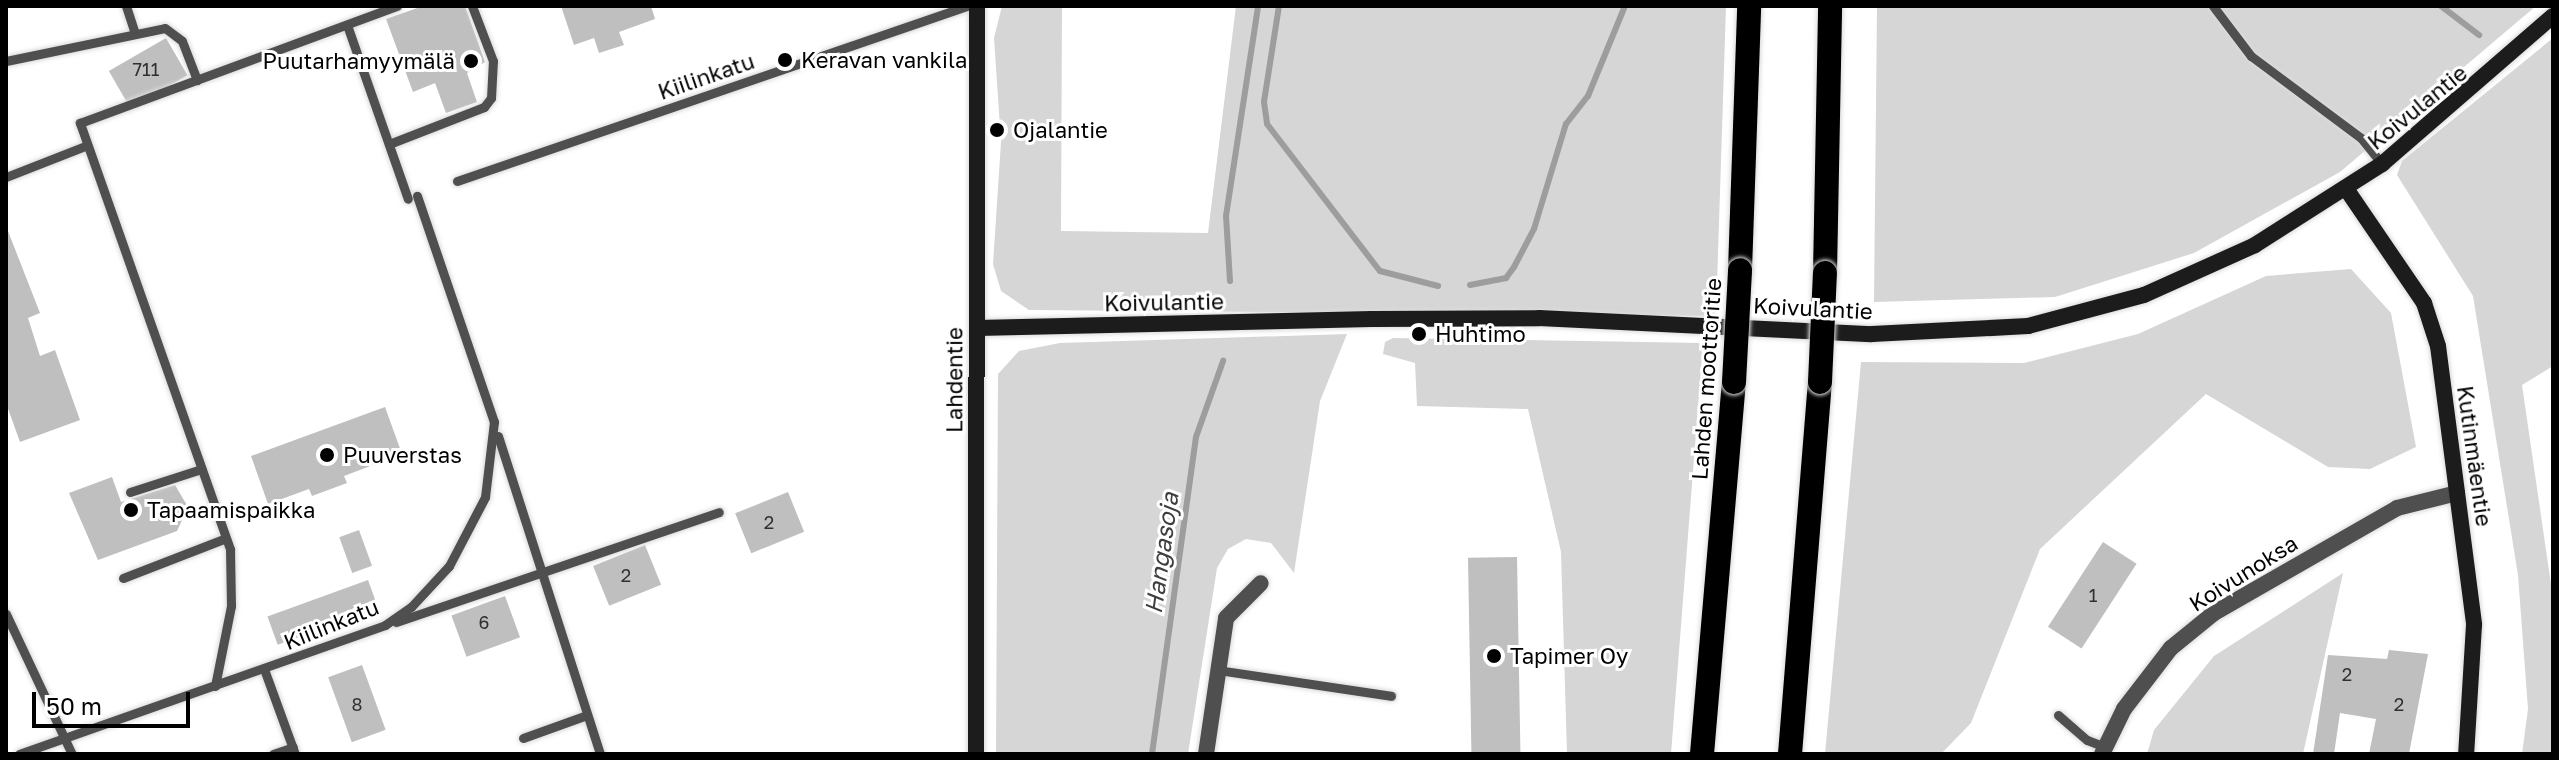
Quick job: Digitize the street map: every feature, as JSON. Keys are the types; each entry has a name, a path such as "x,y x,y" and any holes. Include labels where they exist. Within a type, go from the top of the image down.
{"highway":[{"name":"Lahden moottoritie","path":"1702,754 1734,382 1749,6"},
{"path":"1790,754 1820,382 1830,6"}],"street":[{"name":"Lahdentie","path":"976,754 977,6"},
{"name":"Koivulantie","path":"977,328 1539,318 1872,334 2028,326 2144,295 2209,268 2347,190 2382,164 2553,16"},
{"name":"Kutinmäentie","path":"2347,190 2424,303 2438,346 2474,625 2466,754"},
{"name":"Koivunoksa","path":"2104,750 2124,709 2171,648 2214,613 2397,508 2457,493"},
{"path":"1206,754 1226,618 1261,583"}],"lane":[{"path":"126,6 134,31"},
{"path":"215,686 231,606 226,538 85,146 80,123 397,6"},
{"path":"389,144 484,107 491,98 493,61 472,6"},
{"name":"Kiilinkatu","path":"457,181 967,6"},
{"path":"2213,6 2251,56 2361,138 2382,164"},
{"name":"Kiilinkatu","path":"19,754 385,625 430,590 476,519 492,472 494,422 347,25"},
{"path":"6,61 134,31 173,29 197,80"},
{"path":"6,177 85,146"},
{"path":"494,422 540,577 600,754"},
{"path":"130,492 201,469"},
{"path":"385,625 540,577 719,512"},
{"path":"123,578 226,538"},
{"path":"6,614 72,754"},
{"path":"264,669 294,750 273,754"},
{"path":"1218,670 1391,696"},
{"path":"523,738 587,715"},
{"path":"2058,715 2104,750"}],"shaded area":[{"path":"1002,6 1062,6 1061,231 1208,233 1236,6 1726,6 1716,316 1029,310 1001,291 993,264 1001,142 994,38"},
{"path":"1877,6 2536,6 2340,172 2194,253 2055,297 1874,302"},
{"path":"2553,38 2553,366 2522,385 2553,598 2553,754 2522,754 2528,709 2518,575 2473,296 2397,175 2402,161"},
{"path":"2351,269 2391,313 2416,447 2370,469 2328,467 2206,394 2040,549 1971,723 1941,754 1825,754 1861,362 2024,363 2138,334 2266,276"},
{"path":"1347,334 1320,401 1294,573 1271,543 1246,539 1228,549 1217,568 1188,754 996,754 998,374 1019,351 1060,343"},
{"path":"1393,338 1703,343 1671,754 1567,754 1561,552 1528,409 1417,406 1415,363 1383,354 1385,342"},
{"path":"2343,573 2303,754 2147,754 2154,730 2214,656"}],"building":[{"name":"Puutarhamyymälä","path":"423,6 465,6 485,62 467,73 477,102 446,113 435,83 413,92 386,19"},
{"path":"561,6 651,6 655,19 619,32 624,45 599,53 594,38 574,45"},
{"path":"166,38 188,75 130,108 109,71"},
{"path":"6,226 40,313 28,318 40,356 55,350 80,420 20,442 6,403"},
{"name":"Puuverstas","path":"385,407 402,454 344,476 347,483 312,496 309,489 268,504 251,456"},
{"name":"Tapaamispaikka","path":"112,477 121,502 175,485 188,507 177,531 98,560 69,493"},
{"path":"788,492 804,532 751,553 735,513"},
{"path":"359,530 372,566 352,573 339,537"},
{"path":"2103,542 2137,564 2082,648 2048,627"},
{"path":"645,545 661,585 609,606 593,566"},
{"name":"Tapimer Oy","path":"1517,557 1520,754 1471,754 1468,558"},
{"path":"368,580 378,608 278,645 267,617"},
{"path":"505,596 520,637 466,657 451,615"},
{"path":"2389,650 2428,654 2409,754 2369,754 2376,719 2340,713 2334,754 2313,754 2328,655 2387,659"},
{"path":"362,665 386,730 352,742 328,677"}],"waterway":[{"name":"Hangasoja","path":"1230,281 1226,216 1258,6"},
{"path":"1279,6 1264,102 1267,124 1380,271 1438,286"},
{"path":"1470,285 1506,278 1514,267 1534,229 1566,124 1588,96 1625,6"},
{"path":"2441,6 2479,35"},
{"name":"Hangasoja","path":"1152,754 1196,437 1223,361"}],"place":[{"name":"Keravan vankila","path":"785,60"},
{"name":"Puutarhamyymälä","path":"471,61"},
{"name":"Ojalantie","path":"997,130"},
{"name":"Huhtimo","path":"1419,334"},
{"name":"Puuverstas","path":"327,455"},
{"name":"Tapaamispaikka","path":"131,510"},
{"name":"Tapimer Oy","path":"1494,656"}]}
